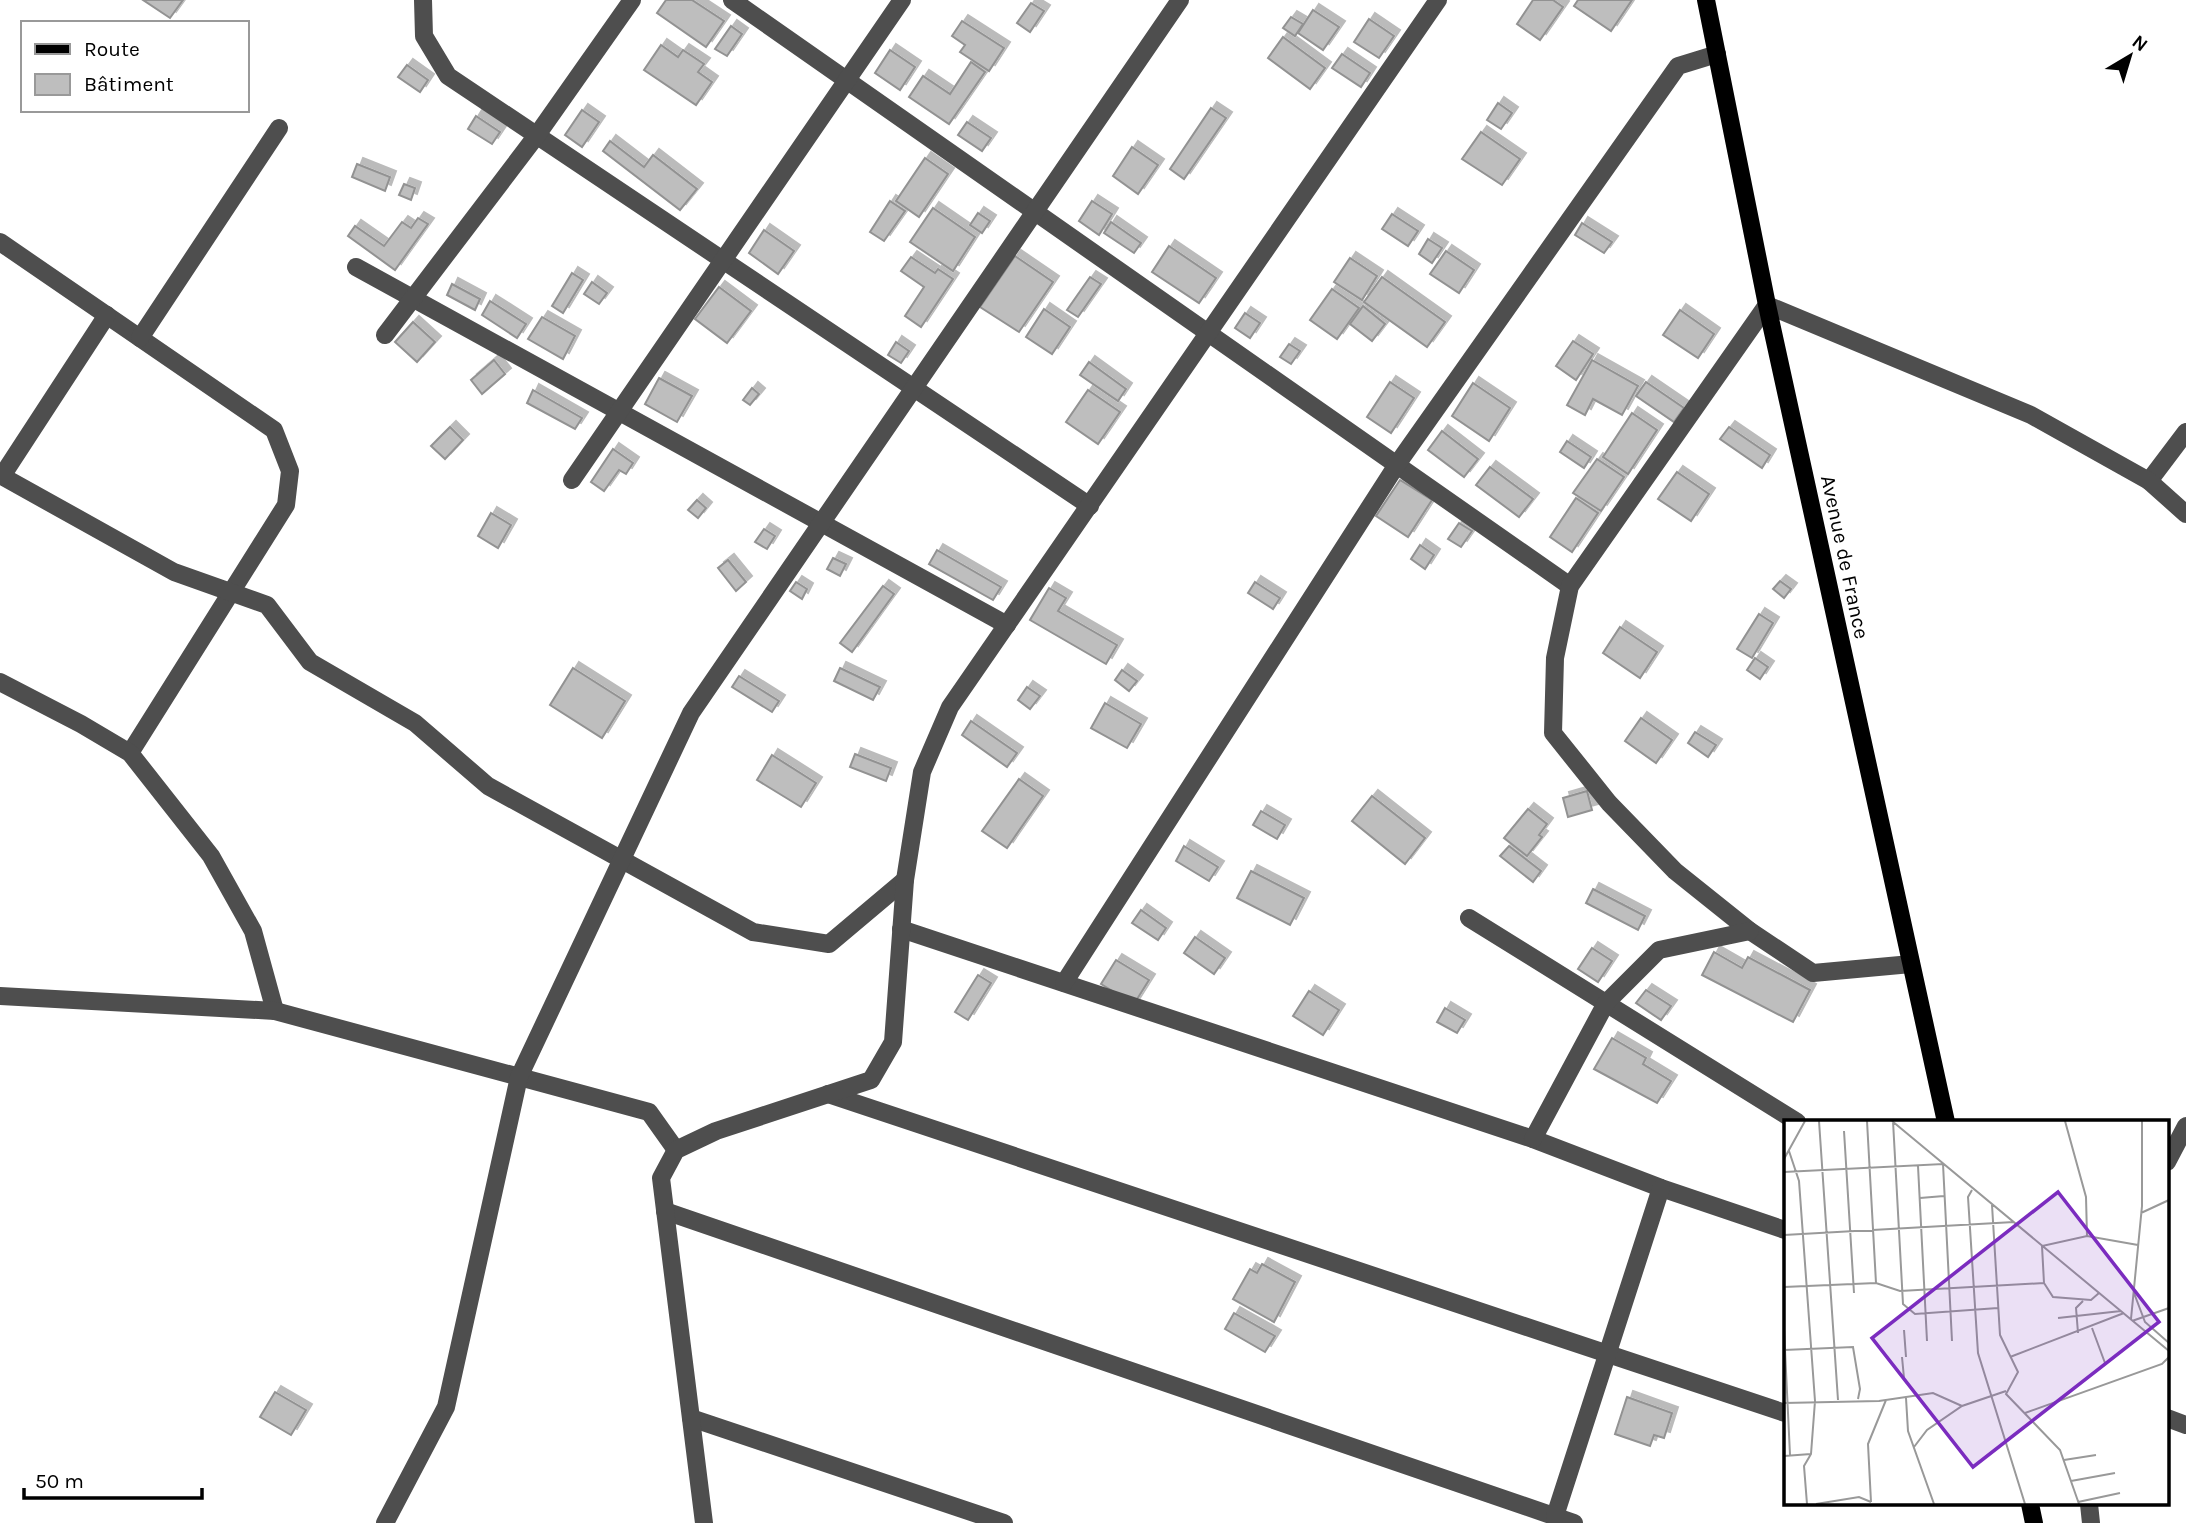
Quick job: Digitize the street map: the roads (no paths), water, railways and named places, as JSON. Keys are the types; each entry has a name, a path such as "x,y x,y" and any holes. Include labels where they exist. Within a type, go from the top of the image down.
{"main road":[{"name":"Avenue de France","path":"1706,0 1767,305 1946,1120"}],"street":[{"path":"423,0 424,36 448,76 1090,506"},
{"path":"385,335 537,135 632,0"},
{"path":"732,0 1398,463 1570,586"},
{"path":"572,480 902,0"},
{"path":"385,1523 446,1407 519,1077 691,713 1180,0"},
{"path":"704,1523 661,1178 676,1150 716,1131 871,1080 893,1041 905,880 922,772 950,707 1438,0"},
{"path":"1064,983 1398,463 1678,66 1717,54"},
{"path":"140,338 279,128"},
{"path":"0,242 274,430 290,471 286,505 130,753"},
{"path":"356,267 1007,625"},
{"path":"1911,964 1813,973 1750,931 1666,861 1609,803 1553,733 1555,658 1570,586 1767,305 2031,415 2148,481 2186,514"},
{"path":"107,315 1,475 174,572 267,605 310,662 415,723 488,786 753,932 829,944 905,880"},
{"path":"2148,481 2186,432"},
{"path":"0,682 82,724 130,753 211,856 253,931 275,1011"},
{"path":"1469,918 1794,1120"},
{"path":"901,929 1533,1139 1661,1188 1784,1230"},
{"path":"1533,1139 1606,1003 1659,950 1750,931"},
{"path":"0,996 275,1011 649,1112 676,1150"},
{"path":"828,1094 1784,1413"},
{"path":"2168,1141 2186,1124"},
{"path":"2168,1159 2186,1124"},
{"path":"1555,1516 1661,1188"},
{"path":"665,1211 1574,1523"},
{"path":"691,1418 1004,1523"},
{"path":"2168,1418 2186,1425"}]}
